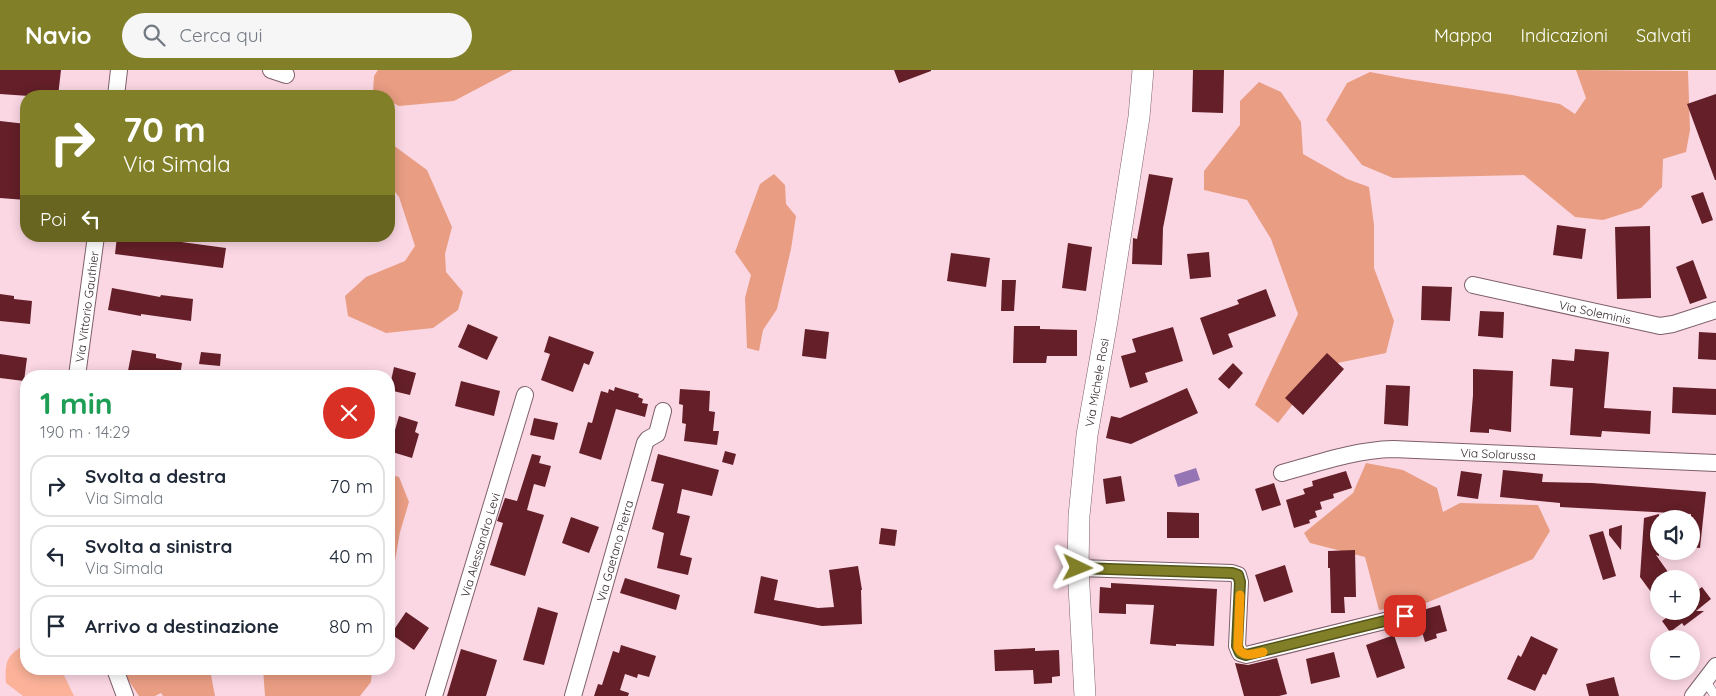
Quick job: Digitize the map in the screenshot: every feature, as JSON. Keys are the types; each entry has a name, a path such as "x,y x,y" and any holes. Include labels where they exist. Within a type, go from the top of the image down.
{"street":[{"path":"117,90 119,70"},
{"name":"Via Michele Rosi","path":"1085,696 1078,568 1079,516 1088,435 1139,117 1143,70"},
{"name":"Via Vittorio Gauthier","path":"78,370 95,242"},
{"name":"Via Soleminis","path":"1474,285 1660,326 1673,324 1716,310"},
{"name":"Via Alessandro Levi","path":"434,696 524,395"},
{"name":"Via Gaetano Pietra","path":"573,696 645,443 657,434 662,411"},
{"name":"Via Solarussa","path":"1282,473 1349,454 1393,449 1716,463"},
{"path":"1078,568 1232,573 1238,575 1240,582 1237,646 1240,653 1246,655 1405,616"},
{"path":"1693,696 1716,666"},
{"path":"117,675 125,696"}],"lane":[{"path":"1705,680 1715,696"}],"shaded area":[{"path":"378,70 513,70 454,101 399,106 395,104 395,90 373,90 374,76"},
{"path":"1576,70 1688,71 1690,130 1686,152 1663,159 1662,187 1641,208 1603,220 1575,217 1524,175 1393,178 1362,165 1326,120 1347,83 1370,72 1560,104 1575,114 1586,98"},
{"path":"1259,82 1281,92 1301,122 1303,154 1347,179 1369,187 1374,225 1374,268 1394,321 1386,353 1323,366 1278,423 1255,405 1298,314 1271,239 1247,200 1204,190 1204,171 1240,125 1240,101"},
{"path":"395,146 427,170 452,227 445,254 446,272 463,292 458,310 433,328 386,333 348,316 345,296 366,277 405,261 415,246 399,197 395,192"},
{"path":"774,174 785,185 786,204 796,216 791,249 777,309 763,330 759,351 747,348 745,298 751,275 735,252 760,184"},
{"path":"1366,463 1403,470 1437,488 1443,512 1460,503 1538,505 1550,531 1533,559 1421,605 1379,610 1365,557 1310,543 1304,533 1353,493"},
{"path":"1196,468 1200,480 1178,487 1174,475"},
{"path":"395,476 399,477 409,502 400,532 395,561"},
{"path":"20,648 20,675 64,675 74,696 23,696 6,683 8,660"},
{"path":"125,675 211,675 215,696 163,696 161,693 155,696 139,696"},
{"path":"263,675 372,675 371,682 360,696 265,696"}],"building":[{"path":"0,70 61,70 59,90 20,90 20,95 0,94"},
{"path":"894,70 931,70 931,71 899,83"},
{"path":"1193,70 1224,70 1223,113 1192,112"},
{"path":"1716,94 1716,180 1715,180 1687,104"},
{"path":"0,121 20,123 20,200 0,198"},
{"path":"1149,174 1173,178 1163,228 1162,265 1132,264 1133,238 1137,239"},
{"path":"1703,192 1713,220 1702,224 1691,196"},
{"path":"1557,225 1586,229 1582,259 1553,255"},
{"path":"1650,226 1651,298 1617,299 1615,227"},
{"path":"116,242 182,242 226,248 223,268 115,254"},
{"path":"1068,243 1092,247 1086,291 1062,288"},
{"path":"1209,252 1211,277 1190,279 1187,254"},
{"path":"951,253 990,258 986,287 947,281"},
{"path":"1693,260 1707,298 1690,304 1676,267"},
{"path":"1002,280 1016,280 1014,311 1001,311"},
{"path":"1422,286 1452,287 1450,321 1421,320"},
{"path":"112,288 160,297 161,295 193,299 191,321 141,314 141,316 108,310"},
{"path":"1266,289 1276,316 1228,334 1233,347 1213,355 1200,318 1239,304 1237,300"},
{"path":"0,294 14,296 14,299 32,301 30,324 0,321"},
{"path":"1480,311 1504,312 1503,338 1478,336"},
{"path":"468,324 498,337 487,360 458,347"},
{"path":"1014,326 1040,326 1040,329 1077,330 1077,356 1047,356 1046,363 1013,363"},
{"path":"1173,327 1183,361 1145,373 1148,382 1130,388 1121,356 1136,352 1132,339"},
{"path":"805,329 829,332 826,359 802,356"},
{"path":"1699,332 1716,333 1716,360 1698,359"},
{"path":"549,336 594,352 589,365 584,363 573,392 541,380 550,354 544,352"},
{"path":"1575,349 1609,352 1604,408 1651,411 1650,434 1602,431 1601,437 1570,435 1573,388 1550,386 1552,359 1574,361"},
{"path":"132,350 156,354 156,358 182,363 181,370 128,370"},
{"path":"201,352 221,354 220,366 199,364"},
{"path":"1327,353 1344,369 1303,415 1285,398"},
{"path":"0,354 27,358 25,370 20,370 20,380 0,378"},
{"path":"1233,363 1243,373 1229,389 1218,379"},
{"path":"394,367 416,373 410,395 395,391 395,370 393,370"},
{"path":"1473,369 1513,371 1511,432 1489,429 1489,433 1470,432"},
{"path":"461,381 500,391 494,416 455,406"},
{"path":"1386,385 1410,386 1408,426 1384,424"},
{"path":"615,387 639,394 638,397 643,399 642,403 648,404 645,417 616,409 601,460 579,453 588,422 592,423 601,391 608,393 609,389 614,391"},
{"path":"1673,387 1716,389 1716,415 1672,413"},
{"path":"1187,388 1198,413 1131,444 1106,438 1111,416 1120,418"},
{"path":"680,389 710,391 709,411 715,412 713,431 719,431 717,445 684,441 686,424 682,423 683,405 679,404"},
{"path":"399,416 418,422 415,432 419,434 412,458 395,453 395,430"},
{"path":"534,418 558,423 554,440 530,435"},
{"path":"725,451 736,454 733,465 722,462"},
{"path":"532,454 541,456 539,463 551,466 545,487 534,484 527,510 544,515 525,576 490,565 503,523 497,521 505,498 517,501"},
{"path":"658,454 719,470 712,496 682,489 677,513 690,516 680,555 692,558 688,575 657,568 664,533 652,529 664,484 651,481"},
{"path":"1503,470 1543,474 1542,482 1592,483 1706,492 1700,548 1700,510 1650,510 1650,512 1560,507 1560,503 1500,497"},
{"path":"1346,471 1352,488 1333,494 1334,498 1320,502 1322,509 1315,511 1317,517 1309,520 1310,523 1294,528 1286,500 1305,494 1303,489 1313,486 1312,481"},
{"path":"1461,471 1482,474 1478,499 1457,496"},
{"path":"1121,476 1125,501 1106,504 1103,479"},
{"path":"1274,483 1281,505 1262,511 1255,489"},
{"path":"1167,512 1199,513 1199,538 1167,538"},
{"path":"1650,516 1650,560 1660,560 1667,570 1650,570 1650,591 1640,577 1644,518"},
{"path":"571,517 599,527 589,553 562,543"},
{"path":"1622,525 1621,550 1609,535 1609,529"},
{"path":"881,528 897,530 895,546 879,544"},
{"path":"1603,531 1616,576 1603,580 1589,535"},
{"path":"1355,550 1356,597 1344,597 1345,613 1331,613 1328,551"},
{"path":"1285,565 1293,592 1264,602 1255,575"},
{"path":"858,566 862,590 862,624 822,626 754,613 761,576 778,580 774,600 818,608 834,607 829,570"},
{"path":"625,578 680,595 676,610 620,593"},
{"path":"1111,583 1217,589 1214,646 1150,644 1154,605 1126,604 1126,614 1099,613 1100,587 1111,588"},
{"path":"1702,587 1711,599 1700,608 1700,588"},
{"path":"1440,605 1447,631 1436,634 1437,638 1425,642 1416,612"},
{"path":"538,607 558,613 544,665 523,660"},
{"path":"406,612 429,628 414,650 395,637 395,628"},
{"path":"1692,620 1684,626 1682,623 1673,630 1669,630 1662,621"},
{"path":"1394,635 1405,668 1377,678 1366,645"},
{"path":"1531,636 1558,649 1546,675 1543,674 1535,691 1507,679 1518,655 1521,657"},
{"path":"621,645 656,656 649,677 638,674 637,678 625,674 620,690 629,693 628,696 594,696 598,684 602,685 613,651 619,653"},
{"path":"1035,648 1035,651 1059,650 1060,676 1052,677 1052,683 1034,684 1033,670 995,671 994,650"},
{"path":"461,649 497,660 486,696 447,696"},
{"path":"1334,652 1340,677 1311,684 1306,659"},
{"path":"1277,658 1287,694 1279,696 1244,696 1235,663 1248,665"},
{"path":"1614,677 1619,696 1589,696 1586,684"}],"slow traffic":[{"path":"1240,595 1237,644 1240,653 1251,655 1263,652"}],"route":[{"path":"1078,568 1232,573 1238,575 1240,582 1237,646 1240,653 1246,655 1405,616"}]}
